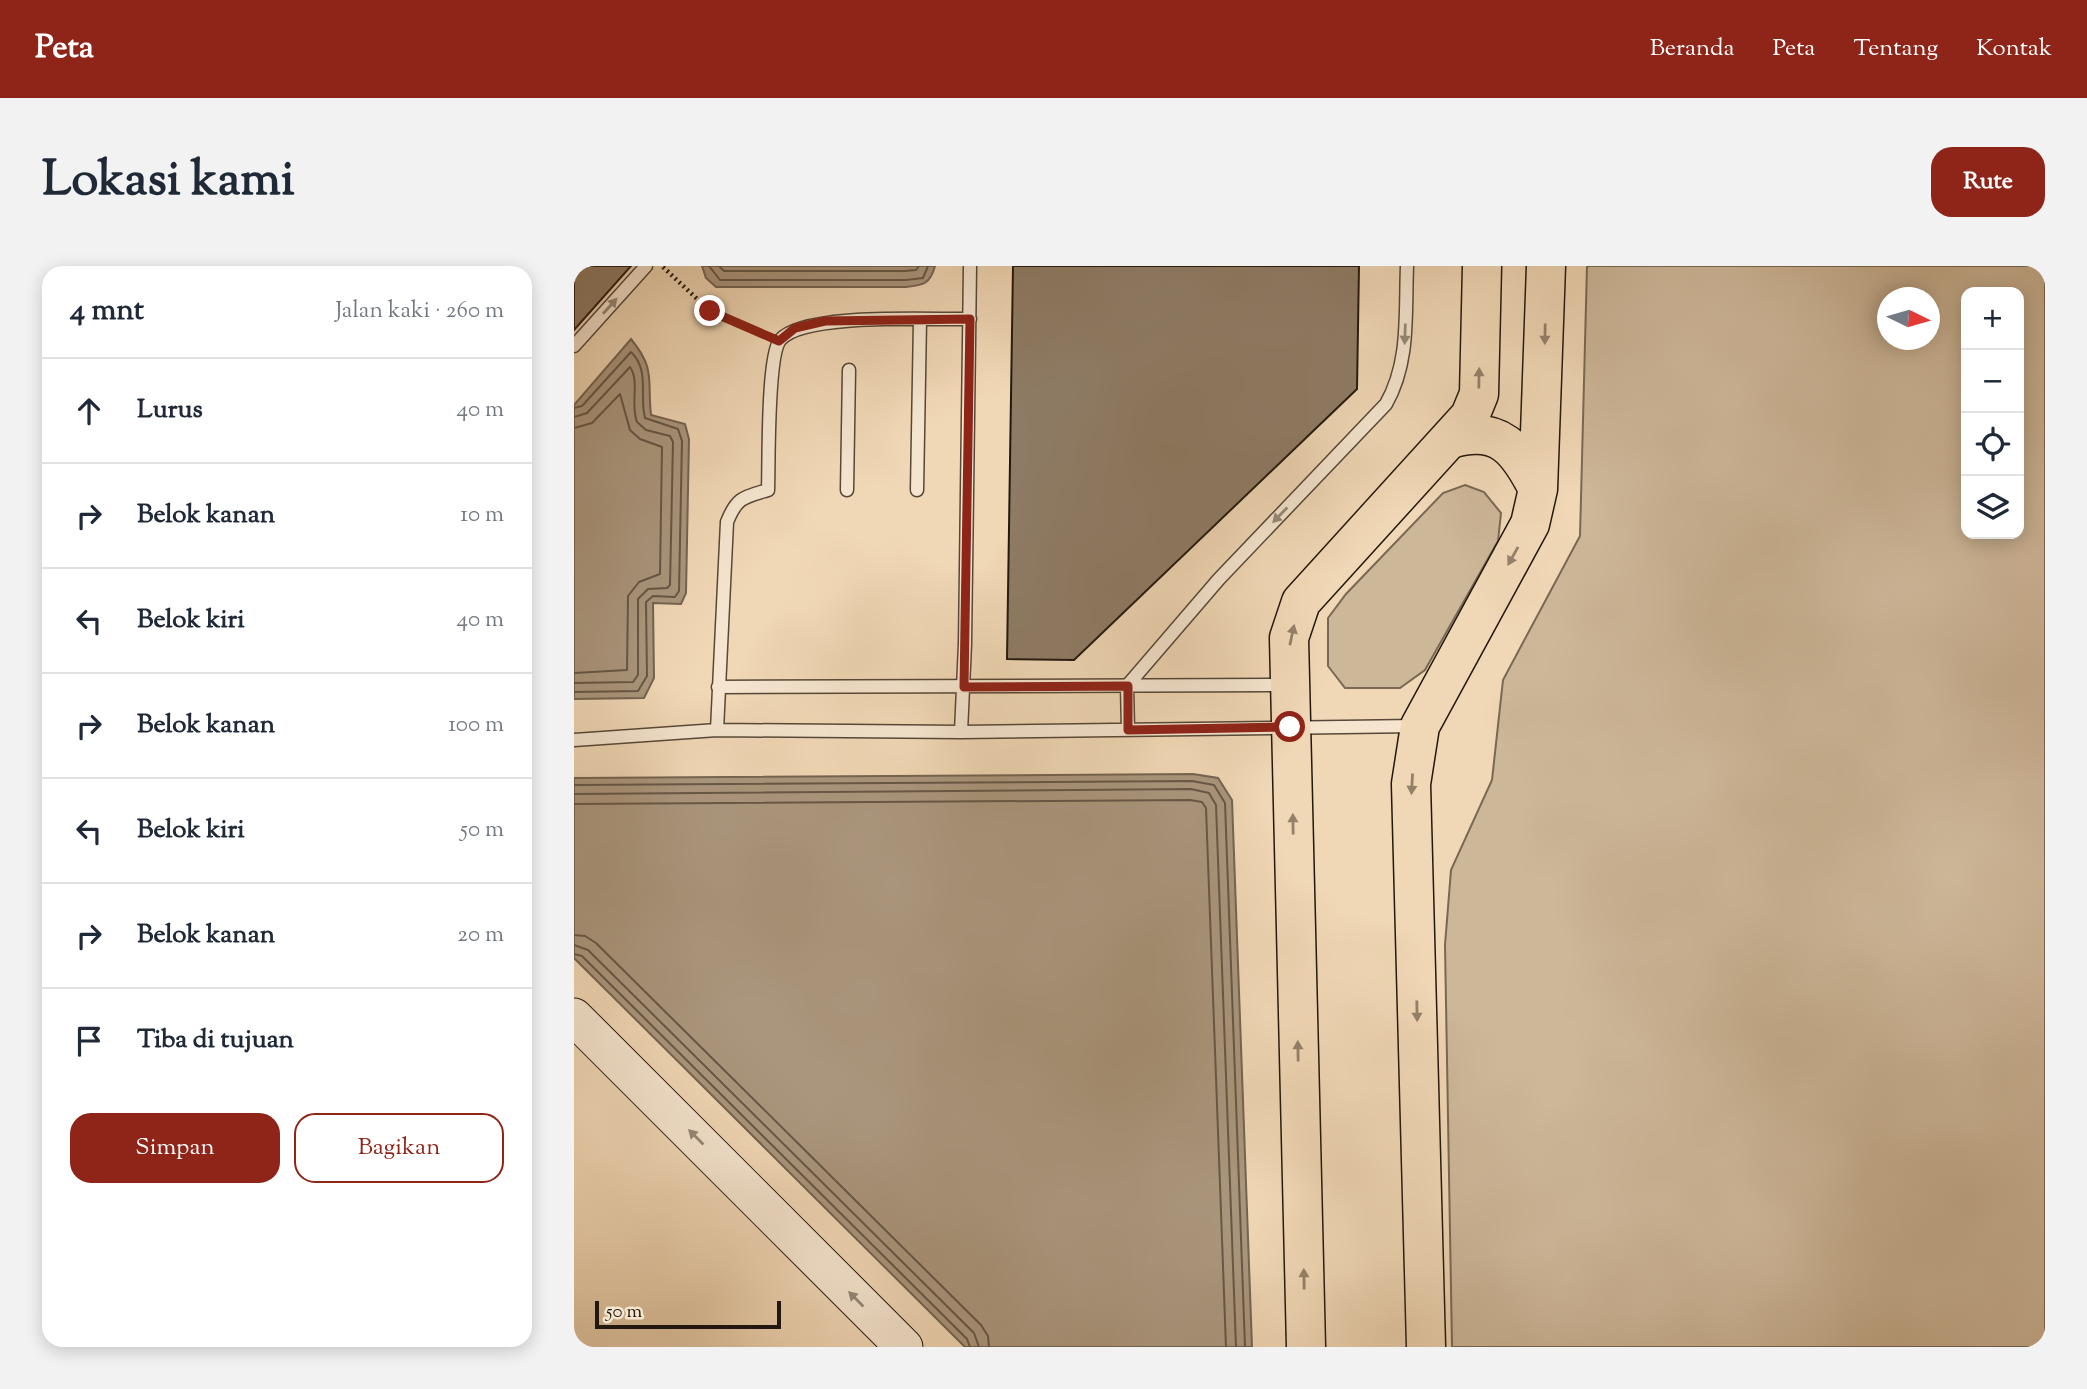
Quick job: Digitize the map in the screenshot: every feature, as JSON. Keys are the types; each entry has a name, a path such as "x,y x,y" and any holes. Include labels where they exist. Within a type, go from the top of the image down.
{"highway":[{"path":"1306,1347 1289,638 1301,602 1470,416 1479,394 1482,266"},
{"path":"1426,1347 1411,783 1420,726 1530,524 1538,489 1546,266"},
{"path":"1451,439 1478,434 1495,437 1519,457 1538,489"}],"street":[{"path":"574,1017 904,1347"}],"lane":[{"path":"574,346 646,266"},
{"path":"961,732 964,687 970,266"},
{"path":"1128,730 1128,686 1219,579 1386,404 1398,383 1404,358 1407,266"},
{"path":"717,730 727,522 734,504 745,496 768,490 773,363 779,341 795,328 825,321 970,319"},
{"path":"917,490 920,320"},
{"path":"847,490 849,370"},
{"path":"718,687 1290,685"},
{"path":"574,740 717,730 961,732 1420,726"}],"path":[{"path":"662,266 710,311 779,341"}],"shaded area":[{"path":"1587,266 2045,266 2045,1347 1452,1347 1445,945 1451,870 1492,780 1503,680 1580,536"},
{"path":"1465,485 1484,492 1501,513 1498,541 1425,670 1400,688 1345,688 1328,666 1328,618 1346,594 1443,493"}],"water":[{"path":"702,266 935,266 931,277 925,282 906,287 716,287 706,278"},
{"path":"631,339 647,367 651,415 685,424 689,439 686,593 681,604 653,603 654,678 644,698 574,699 574,405"},
{"path":"1193,774 1218,778 1232,800 1252,1347 965,1347 574,958 574,778"}],"building":[{"path":"574,266 631,266 574,330"},
{"path":"1013,266 1359,266 1357,389 1074,660 1007,659"}],"route":[{"path":"710,311 779,341 795,328 825,321 970,319 964,687 1128,686 1128,730 1290,727"}]}
